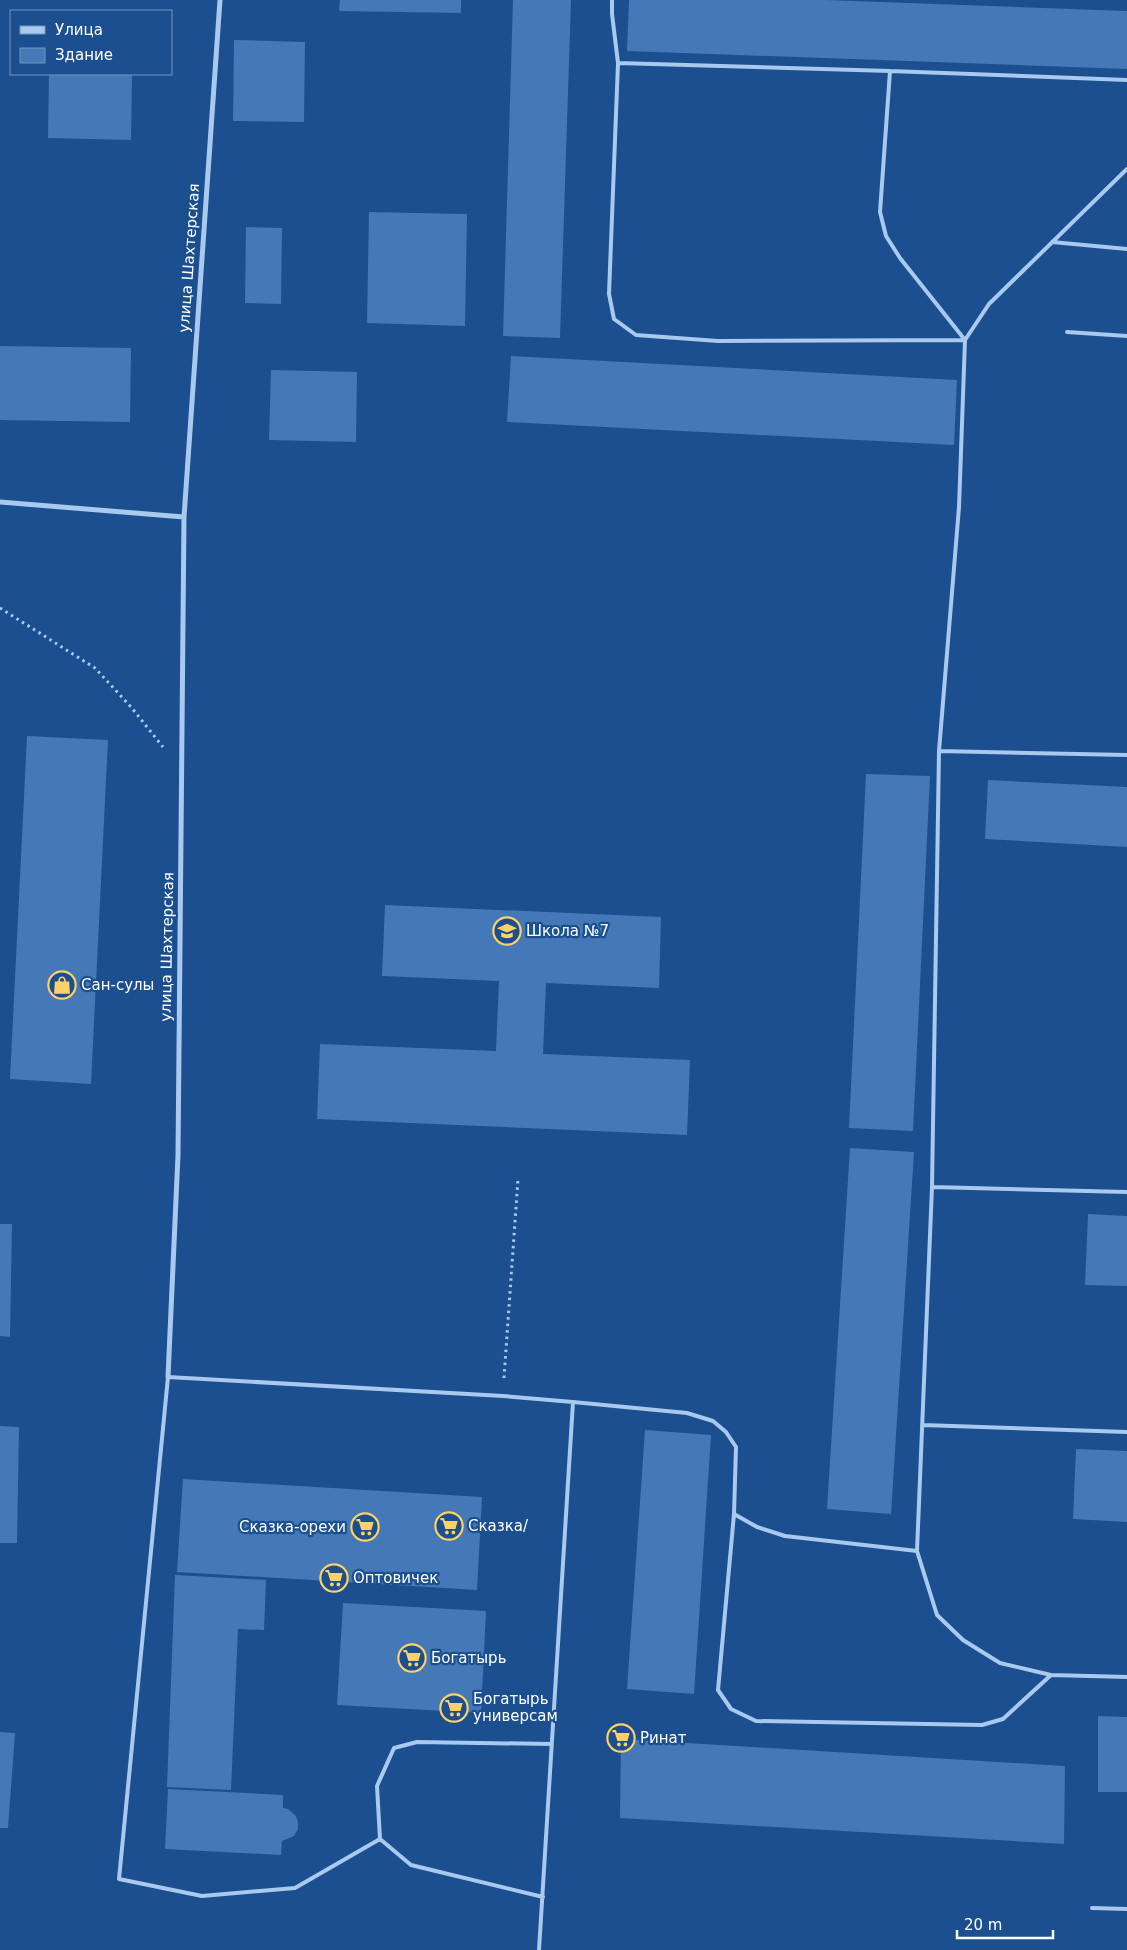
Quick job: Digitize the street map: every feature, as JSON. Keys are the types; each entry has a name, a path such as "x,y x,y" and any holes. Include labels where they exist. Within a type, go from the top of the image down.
{"street":[{"name":"улица Шахтерская","path":"168,1377 178,1155 184,517 220,0"},
{"path":"0,502 184,517"}],"lane":[{"path":"612,0 618,63 609,294 614,319 636,335 718,342 964,340"},
{"path":"618,63 1127,80"},
{"path":"890,71 880,212 886,236 900,258 964,340"},
{"path":"1127,169 989,304 964,340 959,507 939,751 932,1187 917,1551 937,1615 963,1640 1000,1663 1051,1675 1127,1677"},
{"path":"1052,242 1127,249"},
{"path":"1067,332 1127,336"},
{"path":"939,751 1127,755"},
{"path":"932,1187 1127,1192"},
{"path":"380,1839 295,1888 202,1896 119,1879 168,1377 503,1396 687,1413 713,1421 726,1432 736,1446 734,1514 718,1690 731,1709 756,1721 982,1726 1004,1719 1051,1675"},
{"path":"539,1950 573,1402"},
{"path":"923,1425 1127,1432"},
{"path":"734,1514 757,1527 785,1536 917,1551"},
{"path":"543,1897 411,1865 380,1839 377,1786 394,1748 417,1742 552,1744"},
{"path":"1092,1908 1127,1909"}],"path":[{"path":"0,608 95,668 130,707 181,771"},
{"path":"503,1396 518,1179"}],"building":[{"path":"340,0 461,0 461,13 339,11"},
{"path":"513,0 571,0 560,338 503,336"},
{"path":"629,0 826,0 1127,11 1127,69 627,51"},
{"path":"234,40 305,42 304,122 233,121"},
{"path":"49,75 132,75 131,140 48,138"},
{"path":"369,212 467,214 465,326 367,323"},
{"path":"246,227 282,228 281,304 245,303"},
{"path":"0,346 131,348 130,422 0,420"},
{"path":"511,356 957,380 954,445 507,422"},
{"path":"271,370 357,372 356,442 269,440"},
{"path":"27,736 108,740 91,1084 10,1079"},
{"path":"866,774 930,776 913,1131 849,1128"},
{"path":"988,780 1127,787 1127,847 985,839"},
{"path":"385,905 661,917 659,988 546,983 543,1054 690,1060 687,1135 317,1119 320,1044 496,1051 499,981 382,976"},
{"path":"850,1148 914,1152 891,1514 827,1509"},
{"path":"1088,1214 1127,1216 1127,1286 1085,1285"},
{"path":"0,1224 12,1224 10,1337 0,1336"},
{"path":"0,1426 19,1427 17,1543 0,1543"},
{"path":"645,1430 711,1435 694,1694 627,1689"},
{"path":"1076,1449 1127,1451 1127,1522 1073,1519"},
{"path":"183,1479 482,1497 477,1590 177,1572"},
{"path":"175,1575 266,1580 264,1630 238,1629 231,1790 167,1787"},
{"name":"Богатырь","path":"343,1603 486,1611 481,1713 337,1705"},
{"path":"1098,1716 1127,1717 1127,1792 1098,1792"},
{"path":"0,1732 15,1733 8,1828 0,1828"},
{"path":"621,1739 1065,1766 1064,1844 620,1818"},
{"path":"168,1789 283,1795 283,1808 288,1809 296,1816 298,1829 294,1836 282,1841 281,1855 165,1849"}],"place":[{"name":"Школа №7","path":"507,931"},
{"name":"Сан-сулы","path":"62,985"},
{"name":"Сказка/","path":"449,1526"},
{"name":"Сказка-орехи","path":"365,1527"},
{"name":"Оптовичек","path":"334,1578"},
{"name":"Богатырь","path":"412,1658"},
{"name":"Богатырь универсам","path":"454,1708"},
{"name":"Ринат","path":"621,1738"}]}
